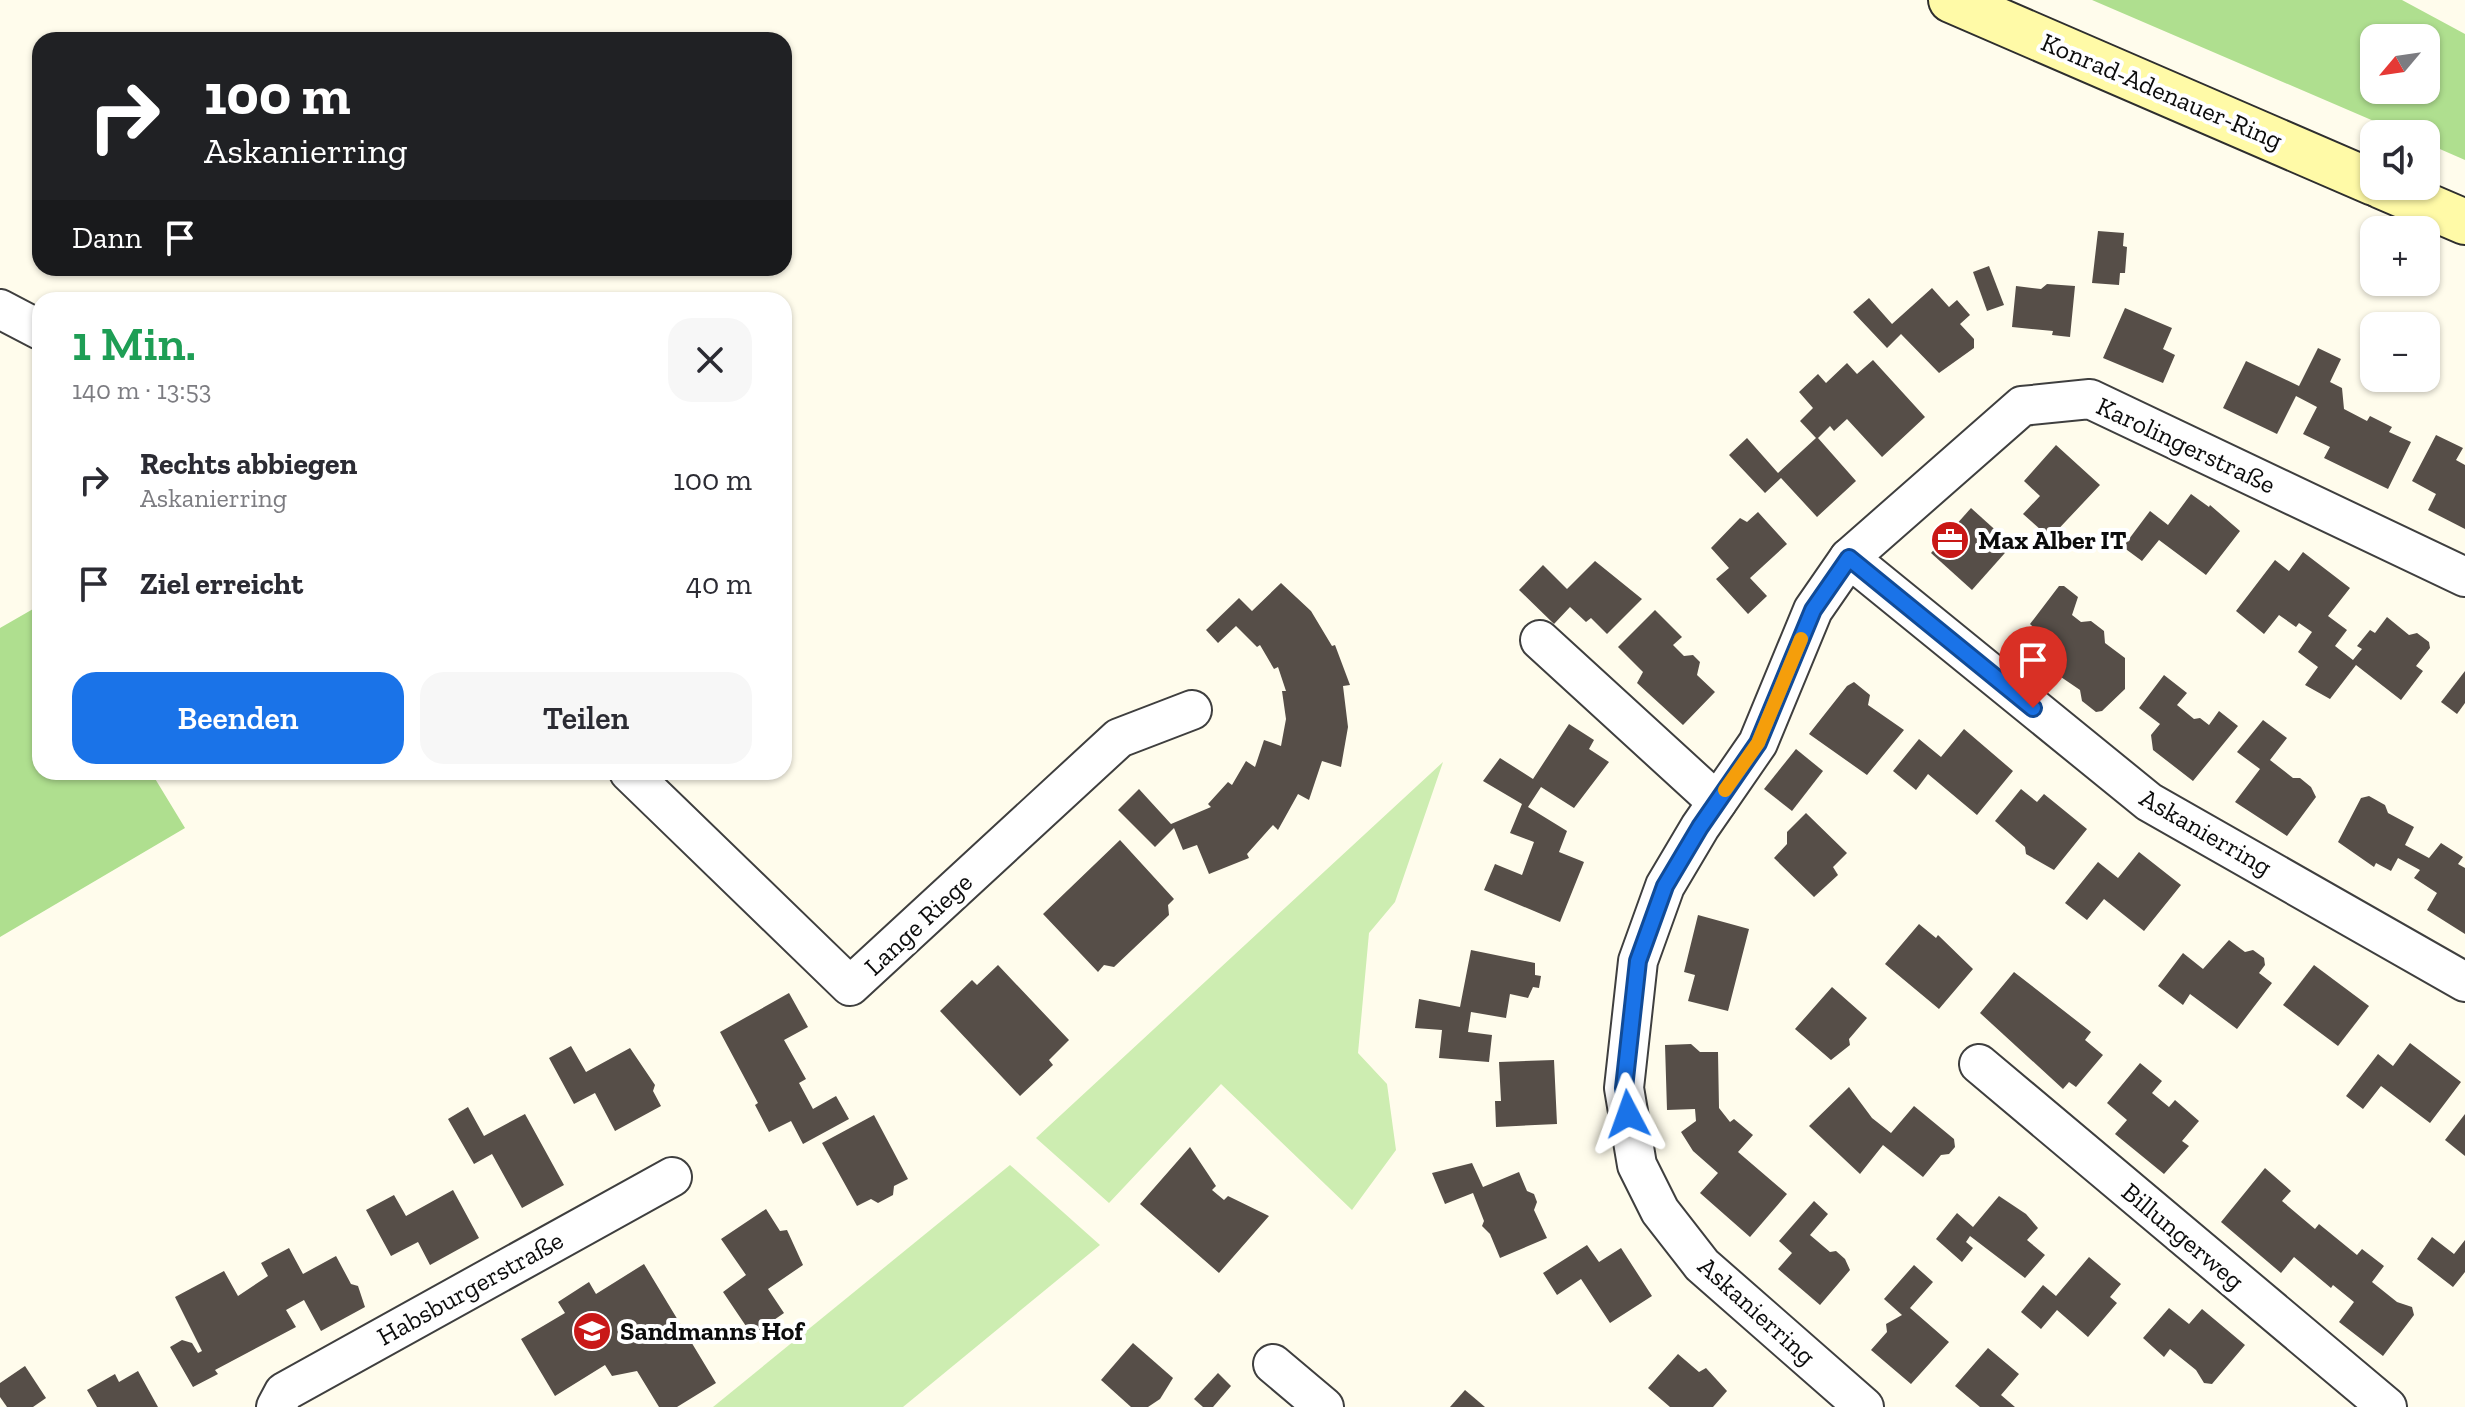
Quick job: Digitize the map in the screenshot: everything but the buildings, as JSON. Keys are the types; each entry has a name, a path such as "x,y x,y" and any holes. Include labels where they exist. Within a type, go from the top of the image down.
{"main road":[{"name":"Konrad-Adenauer-Ring","path":"1951,0 2360,177"},
{"path":"2414,200 2465,222"}],"street":[{"path":"0,309 32,326"},
{"name":"Karolingerstraße","path":"1849,558 2022,406 2090,399 2465,577"},
{"name":"Askanierring","path":"1864,1407 1702,1265 1660,1211 1637,1165 1624,1088 1638,961 1665,886 1758,743 1813,610 1849,558 2149,802 2465,982"},
{"path":"1540,640 1717,802"},
{"name":"Lange Riege","path":"637,780 850,986 1119,738 1192,710"},
{"name":"Billungerweg","path":"1979,1064 2387,1407"},
{"name":"Habsburgerstraße","path":"276,1407 284,1392 434,1306 672,1177"},
{"path":"1273,1364 1324,1407"}],"green space":[{"path":"2092,0 2402,0 2465,34 2465,160 2440,149 2440,120 2371,120"},
{"path":"32,610 32,780 156,780 185,828 0,937 0,628"},
{"path":"1443,762 1395,902 1369,933 1358,1053 1387,1084 1396,1150 1352,1210 1221,1084 1109,1203 1036,1138"},
{"path":"1010,1165 1100,1245 903,1407 713,1407"}],"slow traffic":[{"path":"1725,790 1758,743 1801,639"}],"place":[{"name":"Max Alber IT","path":"1950,540"},
{"name":"Sandmanns Hof","path":"592,1331"}],"route":[{"path":"1628,1114 1624,1088 1638,961 1665,886 1700,827 1758,743 1813,610 1849,558 2033,708"}]}
